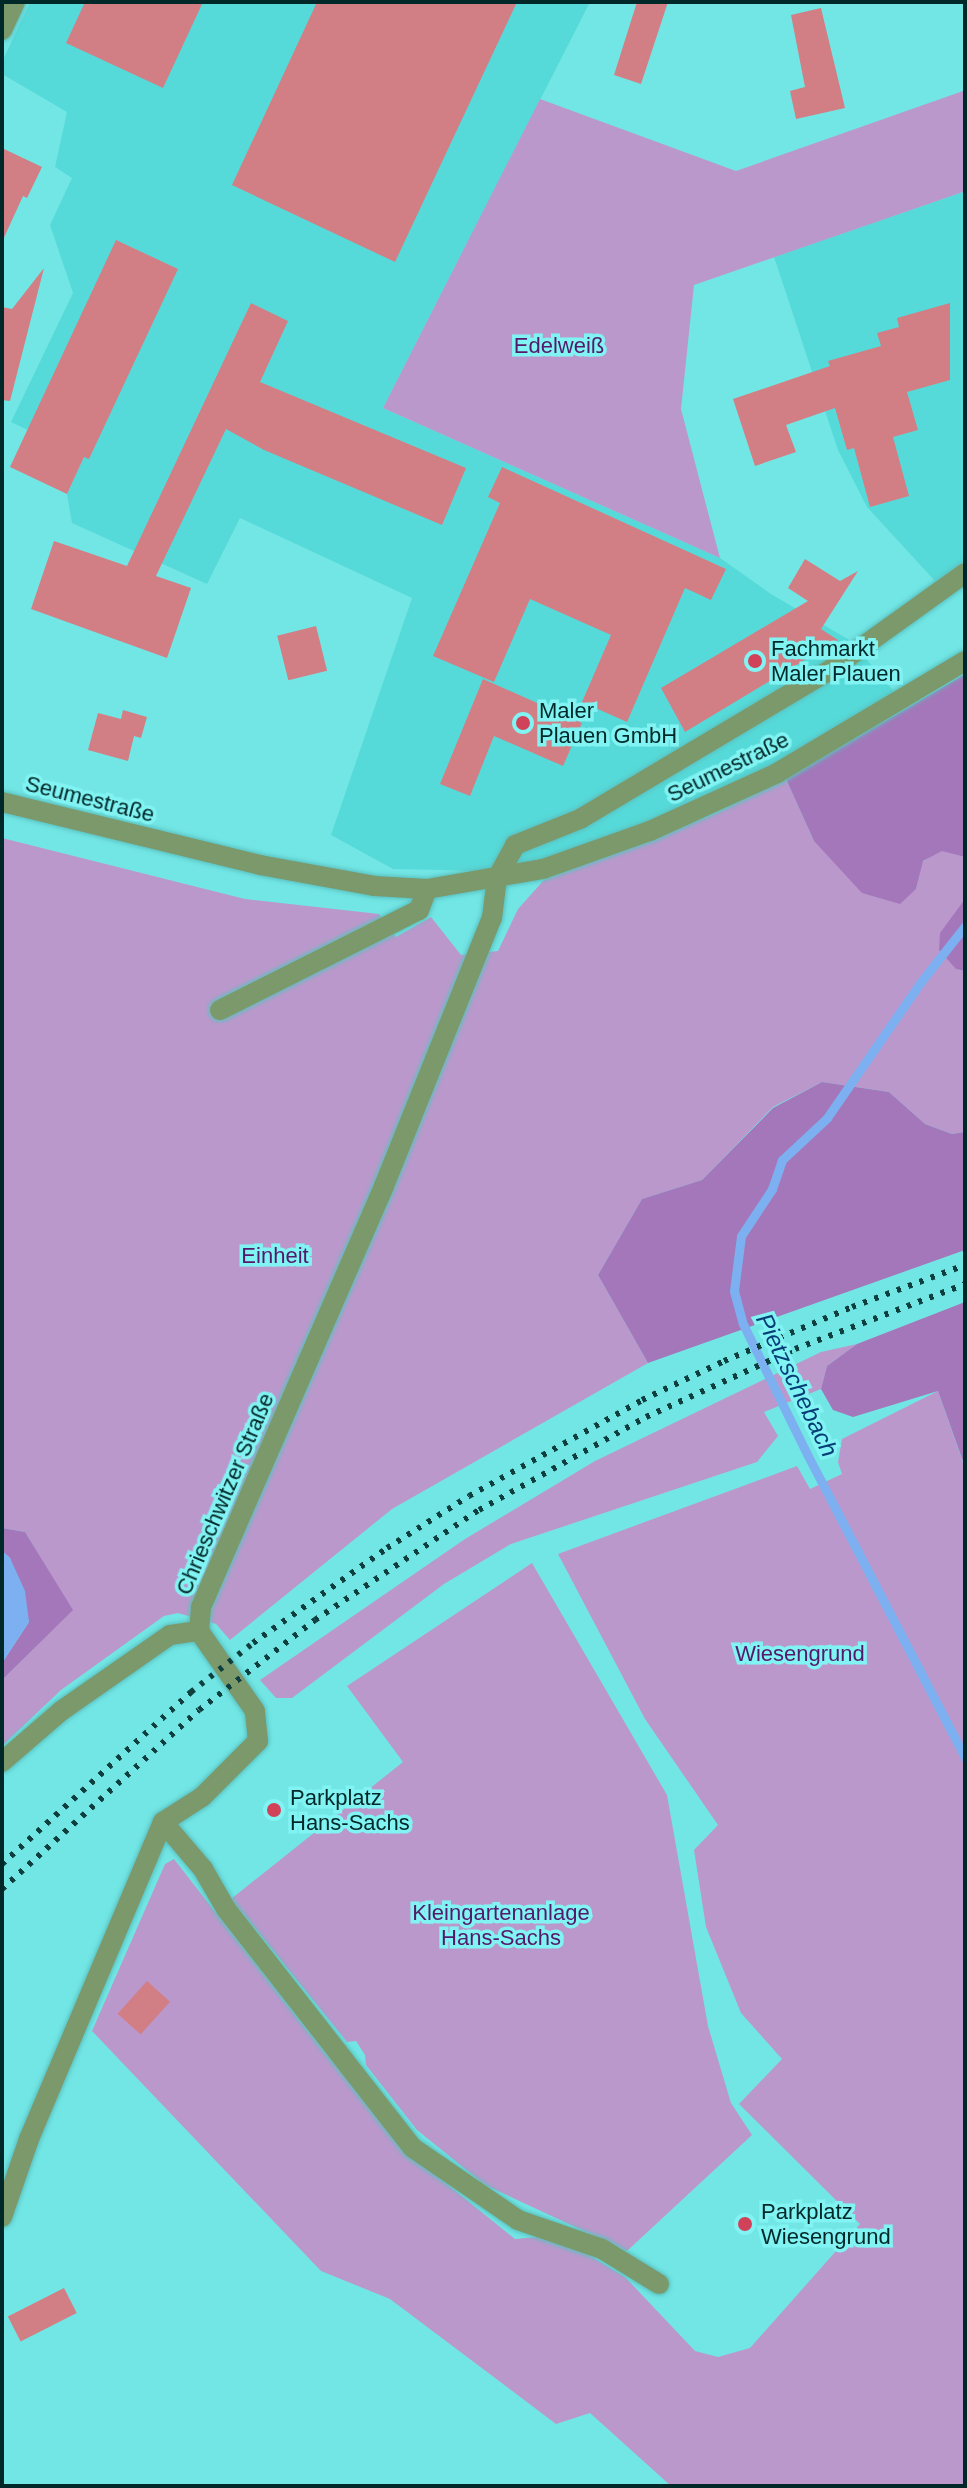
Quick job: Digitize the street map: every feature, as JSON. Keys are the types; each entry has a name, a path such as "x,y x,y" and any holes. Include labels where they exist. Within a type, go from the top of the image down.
{"street":[{"path":"2,30 15,2"},
{"name":"Seumestraße","path":"497,878 515,845 580,819 830,670 965,573"},
{"name":"Seumestraße","path":"2,802 260,865 374,886 427,889 543,869 650,831 777,773 965,661"},
{"name":"Chrieschwitzer Straße","path":"163,1822 202,1797 258,1741 255,1711 199,1631 201,1607 384,1186 492,918 497,878"},
{"path":"220,1010 419,910 427,889"},
{"path":"2,1762 61,1711 170,1635 199,1631"},
{"path":"2,2217 29,2139 163,1822 203,1869 226,1909 413,2148 518,2220 602,2249 659,2284"}],"shaded area":[{"path":"30,2 590,2 383,408 720,558 771,594 851,641 897,695 821,740 707,800 539,861 487,871 393,869 331,835 412,598 240,518 207,584 72,523 67,494 84,457 11,422 73,293 50,225 72,178 55,167 67,112 2,74 2,62"},
{"path":"965,116 965,560 935,581 867,507 838,450 774,257 963,192"},
{"path":"965,674 965,857 942,851 923,861 916,889 900,904 862,893 814,841 786,779"},
{"path":"965,899 965,971 956,969 939,950 940,933"},
{"path":"822,1082 889,1092 925,1124 952,1134 965,1132 965,1250 648,1363 598,1275 642,1199 702,1180 773,1108"},
{"path":"965,1302 965,1467 938,1391 853,1417 833,1410 821,1389 827,1366 857,1344"},
{"path":"2,1528 25,1532 73,1610 2,1680 2,1663 29,1622 10,1558 2,1551"},
{"path":"2,1551 10,1558 25,1591 29,1622 2,1663"}],"green space":[{"name":"Edelweiß","path":"963,91 963,192 694,285 681,409 720,558 383,408 540,99 736,171"},
{"name":"Einheit","path":"786,779 814,841 916,889 922,862 942,850 965,857 965,899 956,969 965,971 965,1132 952,1134 925,1124 889,1092 822,1082 773,1107 702,1180 642,1199 598,1275 648,1363 392,1509 230,1640 216,1624 178,1613 164,1616 61,1690 2,1746 2,1680 72,1610 25,1532 2,1528 2,838 245,899 379,914 396,937 431,917 461,955 498,951 518,909 544,880 714,814"},
{"path":"857,1344 827,1366 821,1389 764,1412 778,1436 757,1462 511,1544 444,1584 292,1698 276,1698 260,1680 465,1539 595,1461 821,1352"},
{"name":"Wiesengrund","path":"938,1391 965,1468 965,2486 671,2486 590,2413 556,2424 390,2299 321,2271 92,2031 165,1864 174,1859 324,2052 412,2156 515,2239 537,2237 582,2251 625,2277 695,2351 718,2357 750,2348 860,2224 739,2104 782,2059 741,2013 706,1927 694,1850 718,1825 645,1719 558,1554 797,1466 810,1489 842,1474 838,1462 842,1439"},
{"name":"Kleingartenanlage Hans-Sachs","path":"532,1563 667,1795 708,2026 731,2103 752,2135 627,2251 485,2185 417,2130 366,2065 365,2055 356,2041 347,2042 231,1899 403,1762 347,1686"}],"building":[{"path":"85,2 203,2 163,88 66,43"},
{"path":"317,2 517,2 395,262 232,185"},
{"path":"637,2 668,2 641,84 614,75"},
{"path":"821,8 845,108 796,119 790,91 805,87 791,15"},
{"path":"2,148 42,167 27,198 23,196 2,242"},
{"path":"116,240 178,269 89,459 84,457 67,494 10,467"},
{"path":"44,268 10,401 2,400 2,307 12,309"},
{"path":"251,303 288,321 260,382 466,468 442,525 264,450 226,429 156,576 191,588 167,658 31,609 54,541 127,566"},
{"path":"950,303 950,380 907,392 918,430 893,437 909,496 870,507 854,448 847,450 835,408 786,425 796,452 755,466 733,399 830,366 828,361 881,346 877,333 899,327 897,318"},
{"path":"502,467 726,569 711,600 685,588 627,722 582,702 611,635 530,599 494,682 433,656 500,503 488,497"},
{"name":"Fachmarkt Maler Plauen","path":"805,559 840,581 858,571 821,629 838,640 685,732 661,688 808,601 788,588"},
{"path":"316,626 327,671 288,680 277,636"},
{"name":"Maler Plauen GmbH","path":"483,679 582,723 563,766 494,736 470,796 440,784"},
{"path":"123,710 147,717 141,738 134,736 128,761 88,750 98,713 121,719"},
{"path":"147,1981 170,2002 141,2034 118,2014"},
{"path":"64,2288 77,2313 21,2342 8,2317"}],"waterway":[{"name":"Pietzschebach","path":"965,926 920,983 827,1118 782,1160 772,1189 741,1236 734,1291 743,1324 807,1454 965,1757"}],"railway":[{"path":"2,1864 191,1692 253,1643 387,1548 469,1496 642,1400 724,1361 852,1307 965,1265"},
{"path":"2,1889 199,1710 315,1620 479,1510 646,1417 795,1349 965,1284"}],"place":[{"name":"Fachmarkt Maler Plauen","path":"755,661"},
{"name":"Maler Plauen GmbH","path":"523,723"},
{"name":"Parkplatz Hans-Sachs","path":"274,1810"},
{"name":"Parkplatz Wiesengrund","path":"745,2224"}]}
